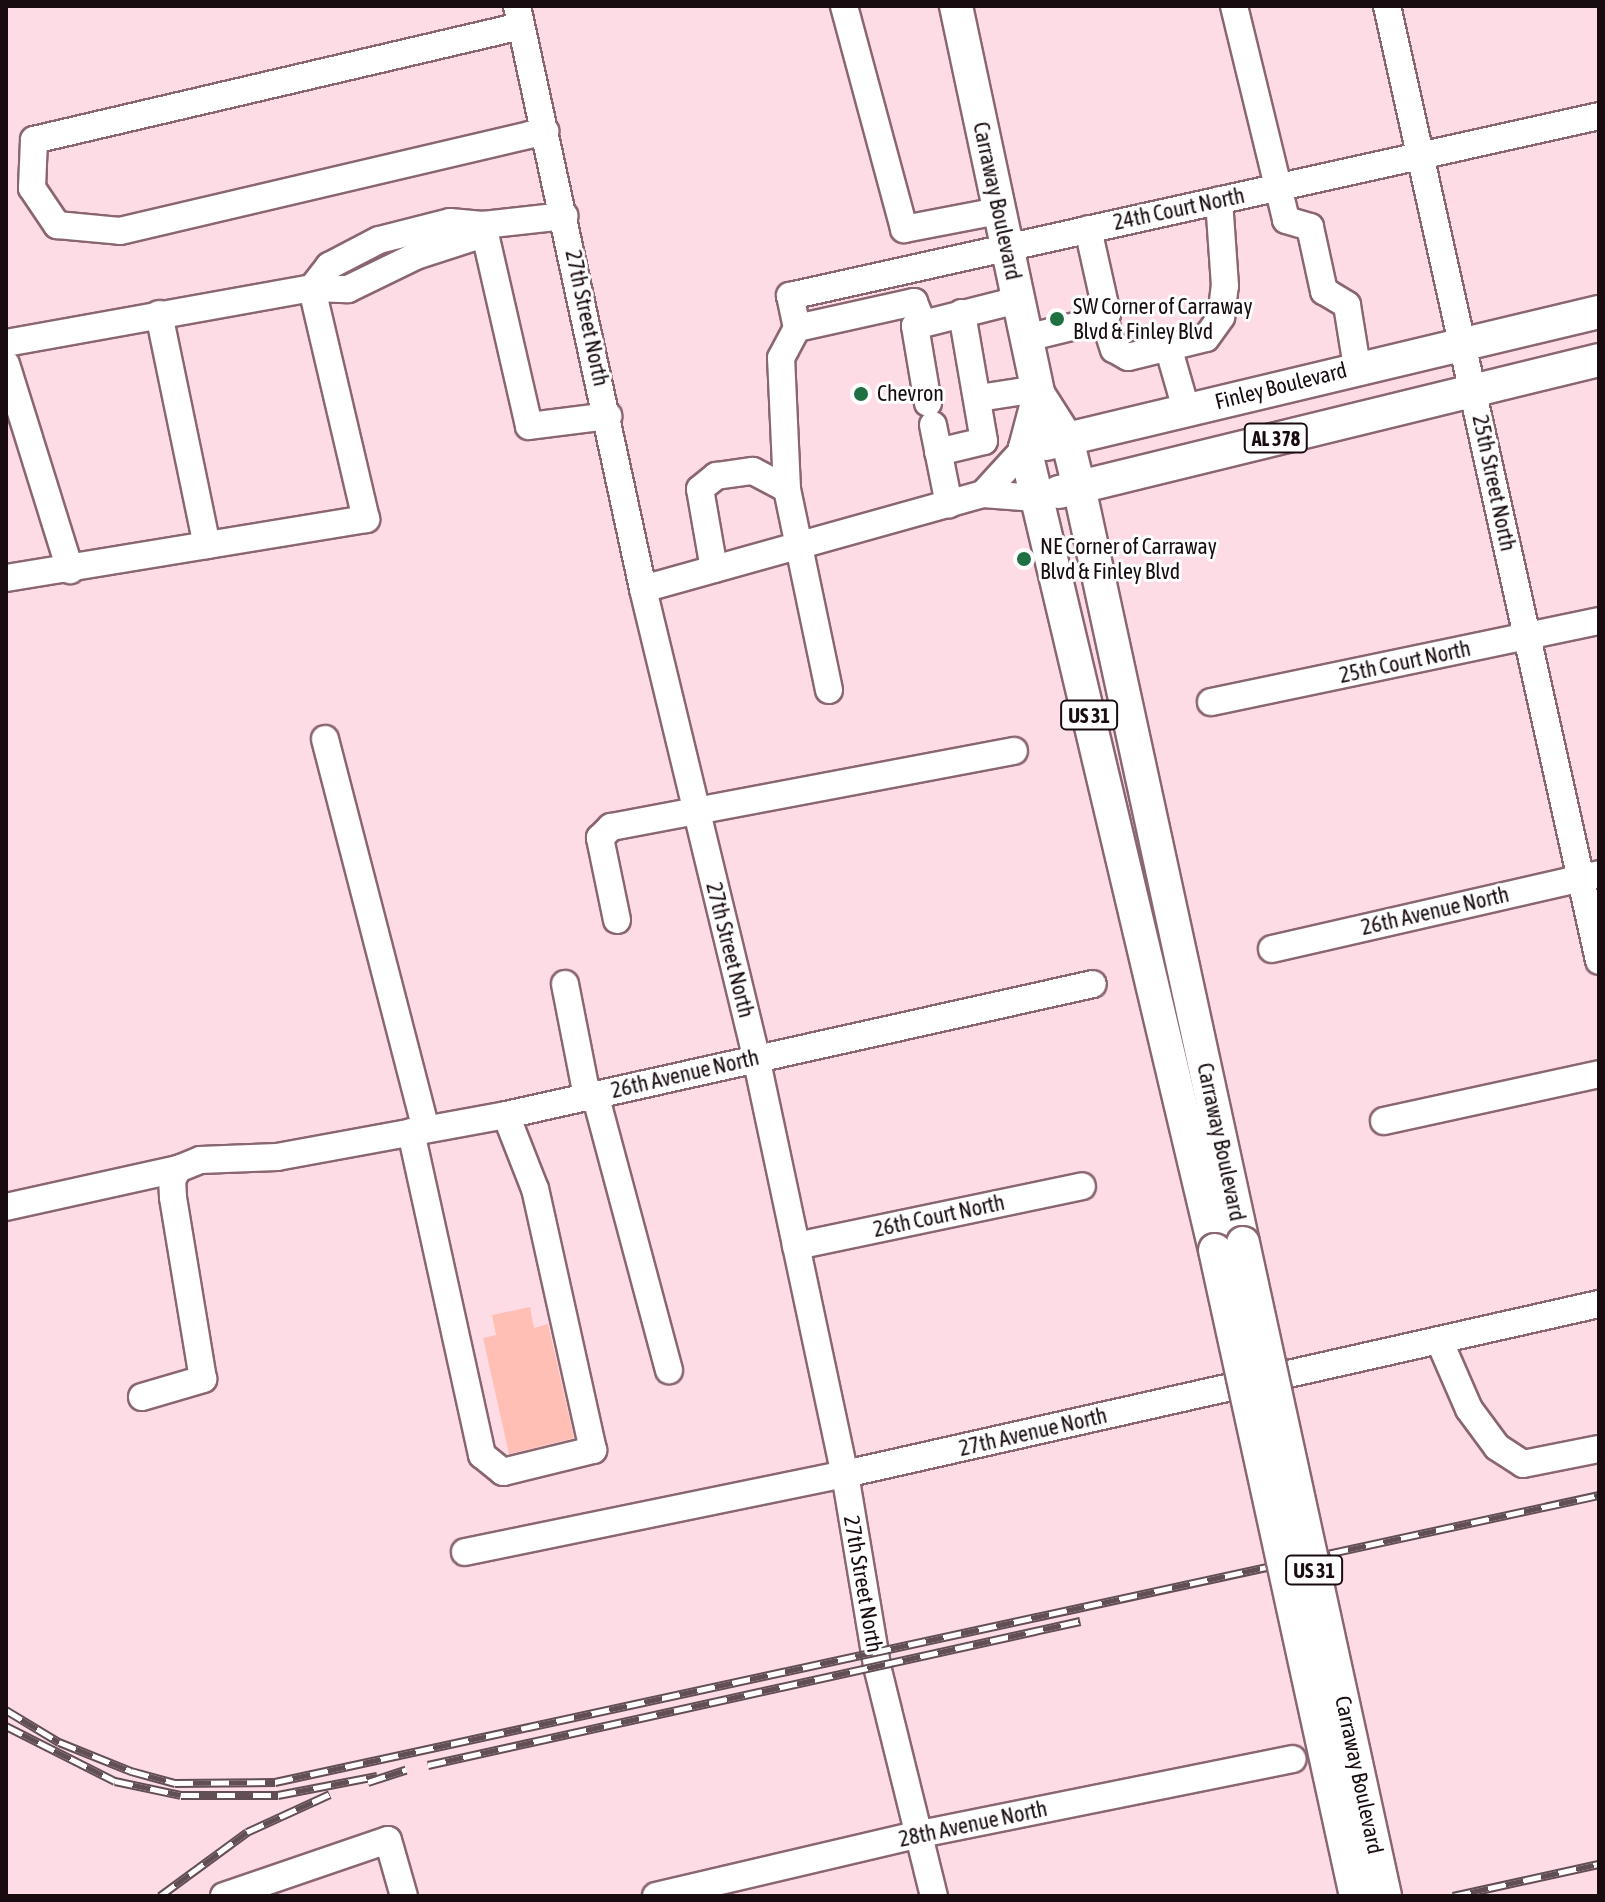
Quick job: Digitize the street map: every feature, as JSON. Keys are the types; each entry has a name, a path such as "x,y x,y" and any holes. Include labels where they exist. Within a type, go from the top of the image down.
{"main road":[{"name":"Carraway Boulevard","path":"956,6 1038,392 1067,439 1079,487 1356,1896"},
{"name":"Finley Boulevard","path":"1025,448 1599,312"},
{"name":"AL 378","path":"1036,498 1473,388 1599,360"},
{"name":"Carraway Boulevard","path":"1038,392 1025,448 1036,498 1229,1247 1385,1896"}],"street":[{"path":"844,6 904,229 998,211"},
{"path":"1234,6 1286,220 1310,227 1324,291 1347,305 1357,367"},
{"name":"25th Street North","path":"1387,6 1528,636 1590,876 1599,961"},
{"path":"519,16 34,140 32,188 57,225 120,231 545,131"},
{"name":"27th Street North","path":"519,16 565,216 643,589 756,1057 845,1474 877,1666 934,1896"},
{"name":"24th Court North","path":"797,328 790,296 1599,116"},
{"path":"1088,229 1106,305 1104,319 1114,349 1128,357 1169,350 1206,338 1221,317 1225,286 1219,200"},
{"path":"6,343 312,288 329,266 379,240 450,222 483,225 565,216"},
{"path":"483,225 529,426 608,416"},
{"path":"6,578 70,570 366,519 312,288"},
{"path":"949,504 915,326 1018,300"},
{"path":"829,690 787,489 781,358 797,328 914,302 922,322"},
{"path":"938,452 984,441 962,313"},
{"path":"159,314 207,545"},
{"path":"1026,338 1104,319"},
{"path":"1169,350 1186,409"},
{"path":"6,364 70,570"},
{"path":"979,398 1038,392"},
{"path":"983,494 1025,448"},
{"path":"714,569 700,489 716,476 753,471 787,489"},
{"path":"643,589 983,494 1036,498"},
{"name":"25th Court North","path":"1211,702 1599,621"},
{"path":"325,739 419,1131 482,1455 503,1472 593,1450 535,1189 506,1115"},
{"path":"617,920 600,838 606,829 1014,751"},
{"name":"26th Avenue North","path":"1272,949 1590,876"},
{"path":"565,984 591,1095 669,1370"},
{"name":"26th Avenue North","path":"6,1207 178,1169 200,1160 277,1157 506,1115 1093,984"},
{"path":"1384,1121 1599,1074"},
{"path":"142,1397 203,1379 173,1197 172,1180 178,1169"},
{"name":"26th Court North","path":"796,1246 1082,1186"},
{"name":"27th Avenue North","path":"465,1552 845,1474 1599,1304"},
{"path":"1439,1340 1469,1409 1497,1447 1523,1464 1599,1449"},
{"name":"28th Avenue North","path":"656,1896 921,1834 1292,1759"},
{"path":"224,1896 388,1840 404,1896"}],"building":[{"path":"530,1307 534,1328 548,1324 574,1438 509,1454 483,1338 496,1335 492,1315"}],"railway":[{"path":"6,1710 59,1742 131,1771 175,1783 275,1782 1599,1495"},
{"path":"428,1765 1080,1621"},
{"path":"6,1726 115,1781 181,1795 278,1795 377,1776"},
{"path":"368,1782 406,1770"},
{"path":"160,1896 247,1832 330,1794"},
{"path":"1453,1896 1599,1864"}],"place":[{"name":"SW Corner of Carraway Blvd & Finley Blvd","path":"1057,319"},
{"name":"Chevron","path":"861,394"},
{"name":"NE Corner of Carraway Blvd & Finley Blvd","path":"1024,559"}]}
